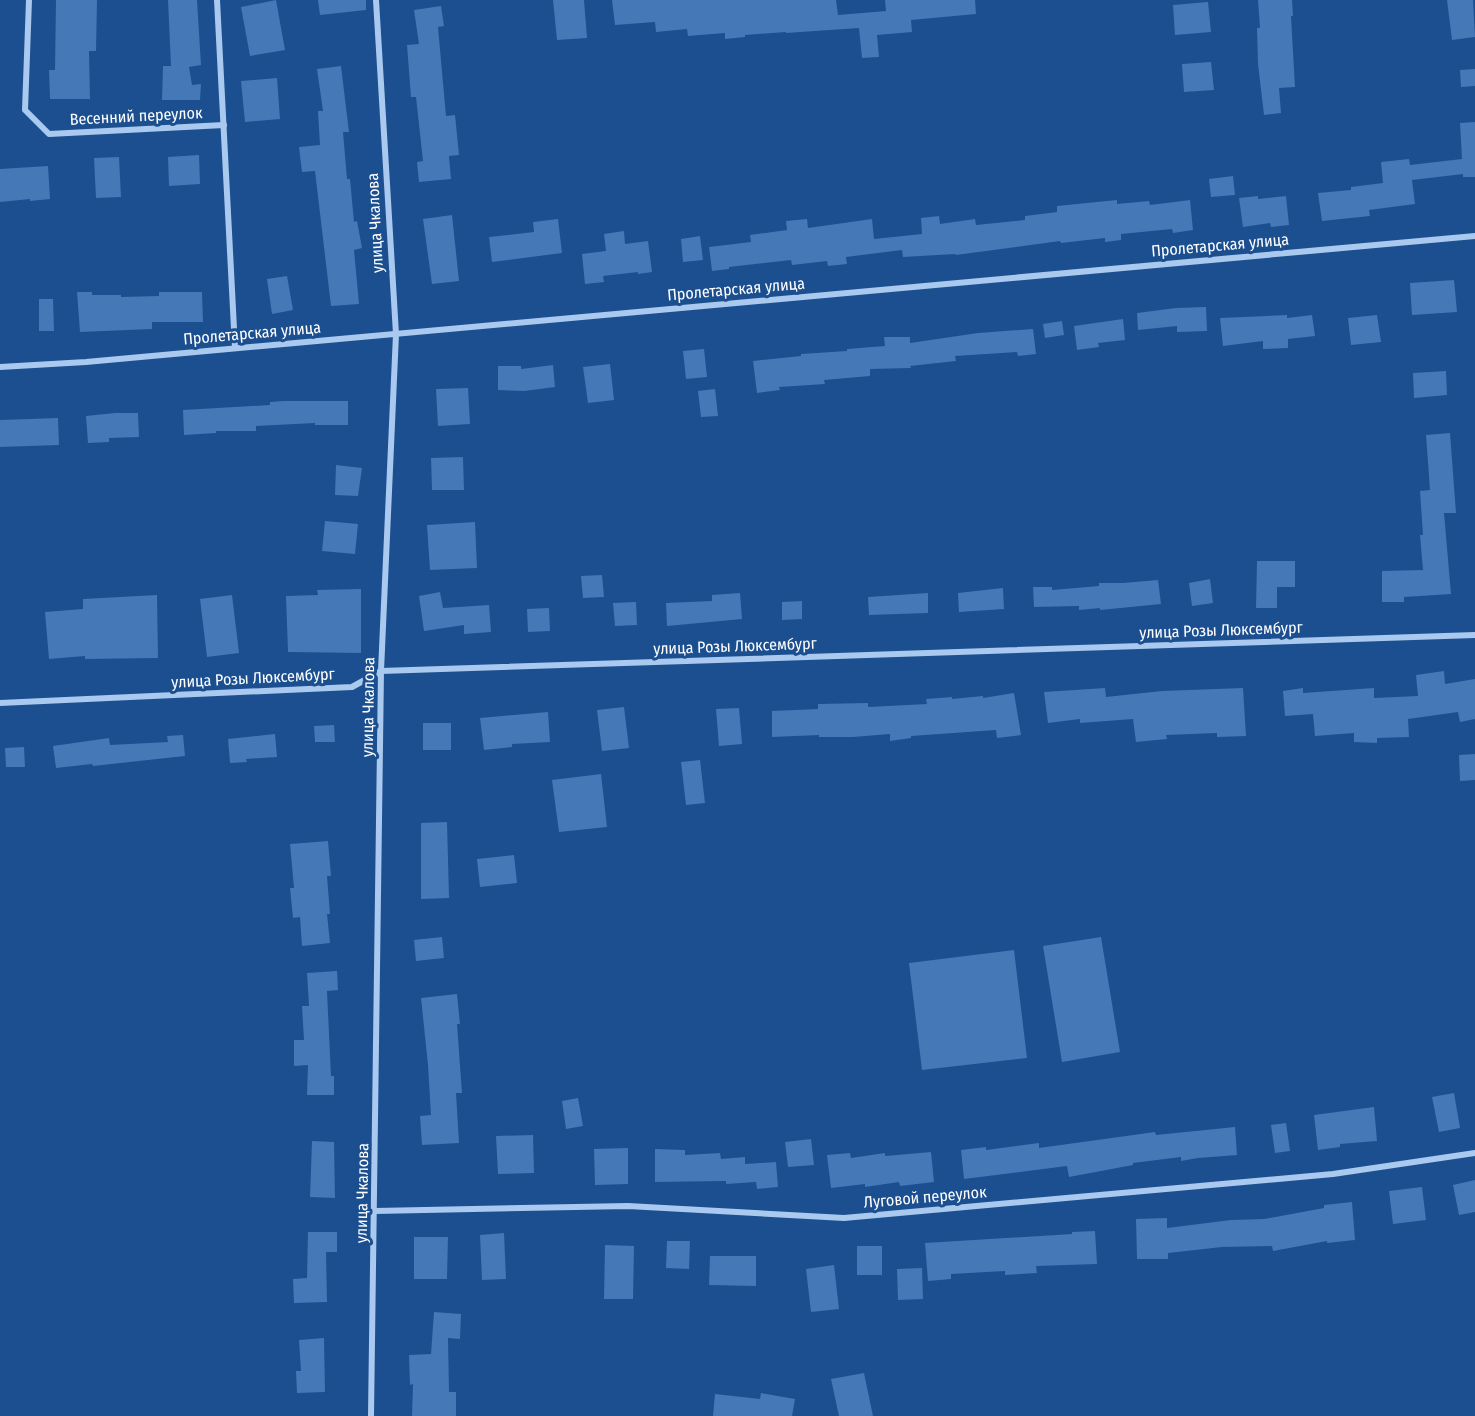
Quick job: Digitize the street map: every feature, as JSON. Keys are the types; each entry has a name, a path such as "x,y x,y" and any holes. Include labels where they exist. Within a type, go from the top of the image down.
{"street":[{"name":"Весенний переулок","path":"29,0 26,110 49,134 224,125"},
{"name":"Весенний переулок","path":"217,0 235,348"},
{"name":"улица Чкалова","path":"371,1416 381,670 396,334 376,0"},
{"name":"Пролетарская улица","path":"0,367 86,362 1475,236"},
{"name":"улица Розы Люксембург","path":"0,704 352,687 381,670 1475,635"},
{"name":"Луговой переулок","path":"375,1211 628,1206 844,1218 1333,1174 1475,1153"}],"building":[{"path":"56,0 97,0 96,51 89,51 90,99 50,99 49,70 55,70"},
{"path":"168,0 197,0 201,65 189,67 192,85 201,84 200,100 162,100 163,66 171,66"},
{"path":"276,0 285,50 250,56 241,7"},
{"path":"318,0 366,0 366,10 320,15"},
{"path":"553,0 584,0 587,38 557,40"},
{"path":"612,0 836,0 838,15 886,11 885,0 975,0 976,14 911,20 912,32 877,35 879,57 862,58 859,28 745,35 745,37 725,39 725,33 688,36 687,29 656,32 655,22 615,25"},
{"path":"1258,0 1292,0 1295,87 1279,88 1281,113 1264,115 1258,64 1257,28 1260,28"},
{"path":"1447,0 1473,0 1475,37 1452,40"},
{"path":"1208,2 1211,32 1175,35 1173,5"},
{"path":"441,6 444,26 438,27 446,116 455,115 459,155 449,156 451,179 419,182 417,162 423,161 416,97 411,97 407,45 419,44 414,10"},
{"path":"1211,62 1214,90 1184,92 1182,64"},
{"path":"341,66 349,132 343,132 347,179 350,179 354,222 357,221 362,248 354,250 359,304 331,306 315,171 302,172 299,147 320,145 318,111 323,111 317,69"},
{"path":"1475,69 1475,86 1461,87 1460,70"},
{"path":"277,78 280,119 245,122 241,81"},
{"path":"1475,122 1475,177 1463,177 1463,174 1412,180 1415,204 1369,210 1370,216 1322,221 1318,193 1351,190 1351,187 1383,183 1381,162 1409,159 1410,165 1462,159 1460,123"},
{"path":"199,155 200,184 169,186 168,157"},
{"path":"119,157 121,197 96,198 94,158"},
{"path":"48,166 50,199 0,202 0,169"},
{"path":"1233,176 1235,195 1211,197 1209,179"},
{"path":"1258,196 1258,199 1286,196 1289,225 1271,227 1270,223 1243,227 1239,198"},
{"path":"1117,200 1117,204 1149,201 1150,205 1190,200 1193,230 1173,233 1172,229 1121,234 1121,240 1105,242 1105,238 1061,243 1060,241 956,255 903,257 902,250 846,257 847,264 828,266 827,261 792,265 791,260 712,271 709,247 751,242 750,235 787,230 786,221 807,219 808,228 872,219 874,239 922,234 921,218 939,216 940,224 975,219 976,225 1025,220 1025,216 1057,212 1057,206"},
{"path":"452,215 459,281 432,284 423,219"},
{"path":"558,219 562,253 492,262 489,237 534,232 533,222"},
{"path":"624,231 625,244 648,241 652,272 603,276 604,282 585,284 582,254 606,251 604,234"},
{"path":"700,236 703,260 683,262 681,239"},
{"path":"287,276 293,310 272,314 267,279"},
{"path":"1454,280 1457,312 1412,315 1410,283"},
{"path":"77,292 92,292 92,295 121,295 121,297 159,296 159,292 202,292 203,322 152,322 152,329 80,332"},
{"path":"39,299 53,299 54,331 39,331"},
{"path":"1206,307 1207,331 1177,332 1177,326 1138,330 1137,313"},
{"path":"1287,315 1287,318 1312,315 1315,336 1288,339 1288,348 1263,349 1263,341 1223,346 1220,318"},
{"path":"1377,315 1381,342 1351,345 1348,318"},
{"path":"1123,319 1125,340 1098,343 1099,347 1077,350 1074,326"},
{"path":"1062,321 1064,335 1045,338 1043,324"},
{"path":"1033,329 1036,354 1018,356 1017,352 955,356 956,361 910,366 911,368 870,369 870,376 824,380 825,384 779,387 780,390 757,393 753,361 885,346 884,337 910,337 910,343 978,333"},
{"path":"704,349 707,377 686,379 683,351"},
{"path":"610,364 614,400 588,403 583,367"},
{"path":"553,365 555,387 524,391 498,390 498,366 521,366 521,369"},
{"path":"1446,371 1447,395 1414,398 1413,373"},
{"path":"468,388 470,424 438,426 436,389"},
{"path":"715,389 718,416 701,417 698,391"},
{"path":"348,401 348,425 315,425 315,423 256,426 256,431 216,431 216,433 184,435 183,410 270,405 270,402"},
{"path":"138,413 139,437 109,438 109,442 88,443 86,416"},
{"path":"58,418 59,445 0,447 0,420"},
{"path":"1450,433 1456,513 1444,513 1451,594 1404,597 1404,602 1382,602 1382,571 1423,570 1420,491 1430,490 1426,435"},
{"path":"463,457 464,490 432,490 431,458"},
{"path":"336,465 362,468 358,496 335,495"},
{"path":"325,521 358,524 355,554 322,551"},
{"path":"475,522 477,568 430,570 427,525"},
{"path":"1257,561 1295,561 1295,587 1277,587 1277,608 1256,608"},
{"path":"602,575 604,597 583,598 581,576"},
{"path":"1210,579 1213,603 1192,606 1189,583"},
{"path":"1158,580 1161,604 1100,610 1100,608 1079,610 1079,606 1034,607 1033,587 1052,587 1052,590 1099,586 1099,583"},
{"path":"1003,588 1004,609 959,612 958,593"},
{"path":"361,589 361,653 288,652 286,596 318,595 317,590"},
{"path":"440,592 443,608 489,605 491,632 464,634 464,625 424,631 419,596"},
{"path":"740,593 742,619 667,626 666,603 712,601 712,595"},
{"path":"928,593 928,613 869,615 868,597"},
{"path":"157,595 158,658 85,659 85,656 49,659 45,612 83,609 83,599"},
{"path":"232,595 239,653 207,657 200,599"},
{"path":"802,601 802,619 782,620 782,602"},
{"path":"636,602 637,625 615,626 613,603"},
{"path":"549,608 550,631 528,632 527,609"},
{"path":"1444,671 1445,684 1475,679 1475,719 1460,722 1458,712 1408,719 1409,737 1377,738 1377,743 1354,742 1354,733 1315,736 1313,714 1285,716 1283,691 1303,688 1303,693 1374,688 1374,698 1418,696 1416,675"},
{"path":"1105,688 1106,697 1162,691 1243,688 1246,736 1217,737 1217,733 1166,735 1167,739 1136,742 1133,719 1080,723 1080,719 1048,723 1044,692"},
{"path":"1014,693 1021,735 997,738 996,730 911,736 911,738 890,741 890,734 853,737 819,737 819,735 772,737 772,711 818,709 818,704 868,703 868,707 927,704 926,699 983,696 983,698"},
{"path":"624,707 629,748 602,751 597,710"},
{"path":"739,708 742,744 719,746 716,709"},
{"path":"548,712 550,742 512,744 512,747 484,750 480,718"},
{"path":"423,723 451,723 451,750 423,750"},
{"path":"334,725 335,742 315,742 314,726"},
{"path":"275,734 277,757 246,759 247,762 230,763 228,739"},
{"path":"183,735 185,756 56,768 53,746 109,738 110,745 168,742 167,736"},
{"path":"24,747 25,767 6,767 5,748"},
{"path":"1475,754 1475,780 1460,781 1459,755"},
{"path":"700,760 705,803 686,805 681,762"},
{"path":"601,774 607,827 559,832 552,780"},
{"path":"447,822 449,898 421,899 421,823"},
{"path":"328,841 331,876 327,876 330,914 327,914 330,943 302,946 300,917 293,918 290,888 294,888 290,844"},
{"path":"514,855 517,883 480,887 477,859"},
{"path":"442,937 444,958 416,961 414,940"},
{"path":"1101,937 1120,1052 1062,1062 1043,946"},
{"path":"1014,950 1027,1058 922,1070 909,963"},
{"path":"337,971 338,990 327,991 334,1095 307,1095 308,1065 294,1066 294,1040 304,1040 302,1006 309,1006 307,973"},
{"path":"457,994 462,1093 456,1093 459,1143 422,1145 420,1116 431,1115 421,998"},
{"path":"1454,1093 1460,1128 1439,1132 1432,1097"},
{"path":"578,1098 583,1126 566,1129 562,1101"},
{"path":"1374,1107 1377,1141 1340,1144 1340,1147 1318,1150 1314,1115"},
{"path":"1286,1123 1290,1151 1275,1153 1271,1125"},
{"path":"1235,1127 1237,1155 1181,1161 1181,1157 1133,1163 1133,1165 1069,1177 1067,1166 964,1179 961,1150 986,1147 986,1150 1039,1143 1039,1148 1155,1132 1156,1135"},
{"path":"533,1135 534,1173 498,1174 496,1136"},
{"path":"811,1139 814,1165 788,1167 785,1142"},
{"path":"312,1141 334,1142 335,1198 310,1197"},
{"path":"628,1148 628,1184 595,1185 594,1149"},
{"path":"655,1149 685,1150 685,1155 720,1153 721,1159 745,1157 745,1164 776,1162 778,1187 757,1189 756,1182 726,1184 726,1181 655,1182"},
{"path":"931,1152 934,1182 900,1186 899,1182 865,1187 865,1184 831,1188 827,1155 850,1153 851,1158 885,1153 885,1156"},
{"path":"1475,1180 1475,1212 1459,1215 1453,1185"},
{"path":"1422,1187 1426,1220 1393,1224 1389,1191"},
{"path":"1352,1202 1355,1240 1327,1243 1327,1241 1273,1251 1272,1246 1222,1247 1168,1253 1168,1259 1137,1259 1136,1219 1167,1218 1167,1228 1231,1220 1264,1219 1324,1208 1324,1205"},
{"path":"1095,1231 1097,1264 1036,1266 1037,1273 1005,1275 1005,1271 951,1274 951,1279 928,1281 925,1243"},
{"path":"308,1232 337,1232 337,1252 326,1252 327,1302 294,1303 293,1279 307,1278"},
{"path":"504,1233 506,1279 482,1280 480,1235"},
{"path":"414,1237 448,1237 447,1279 414,1279"},
{"path":"667,1241 690,1241 689,1269 666,1268"},
{"path":"605,1245 634,1246 633,1299 604,1299"},
{"path":"857,1246 882,1246 882,1275 857,1275"},
{"path":"710,1256 756,1256 756,1286 709,1285"},
{"path":"834,1265 839,1309 811,1312 806,1269"},
{"path":"922,1268 923,1299 898,1300 897,1269"},
{"path":"434,1312 461,1314 460,1339 448,1338 449,1392 456,1392 456,1416 412,1416 413,1384 410,1385 409,1355 431,1354"},
{"path":"324,1338 325,1392 297,1393 296,1371 301,1371 299,1340"},
{"path":"864,1373 873,1416 839,1416 831,1379"},
{"path":"761,1393 795,1399 792,1416 713,1416 715,1394 760,1399"}]}
